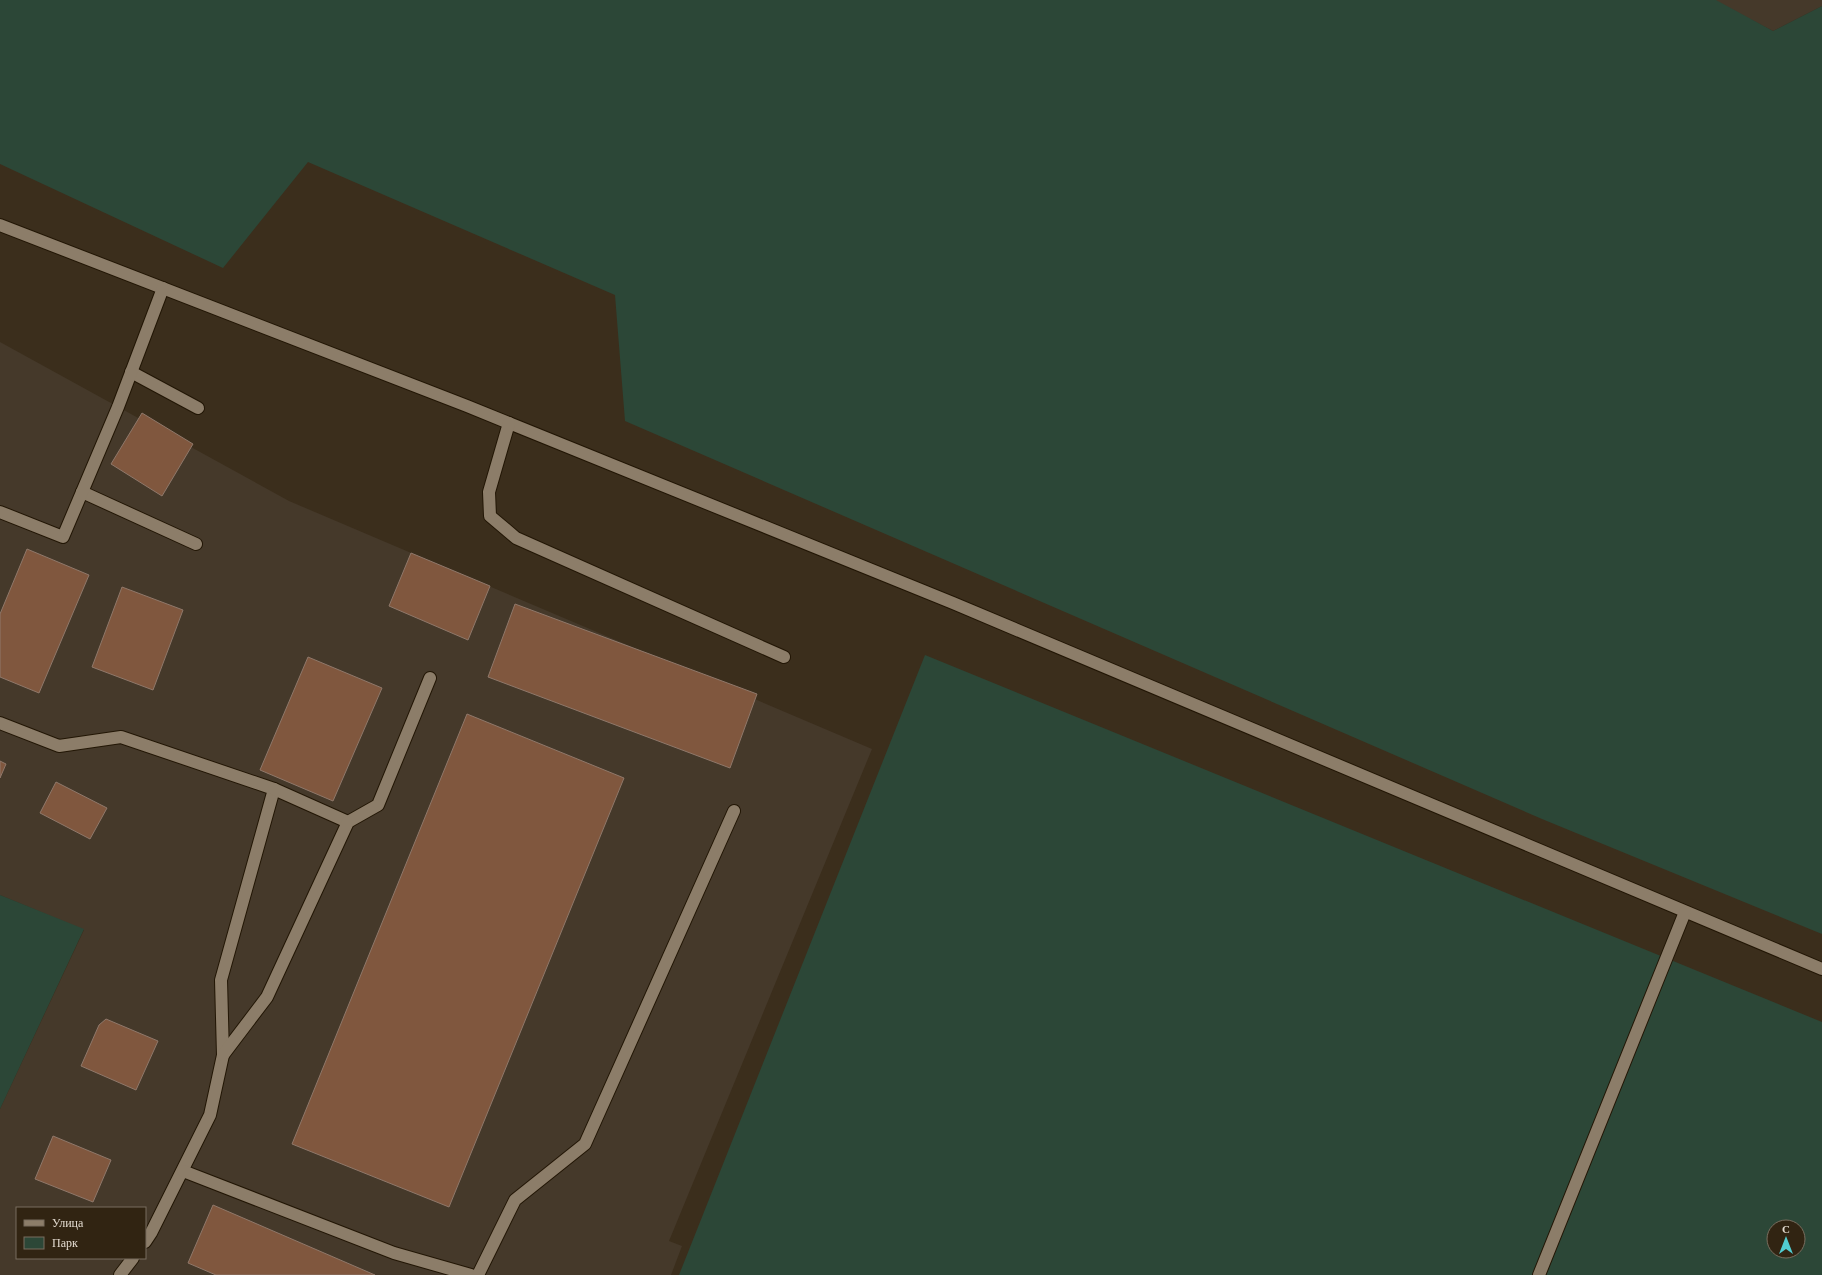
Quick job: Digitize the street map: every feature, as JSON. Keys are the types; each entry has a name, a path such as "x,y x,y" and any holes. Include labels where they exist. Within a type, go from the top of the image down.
{"lane":[{"path":"0,225 509,423 953,603 1822,970"},
{"path":"0,512 63,537 118,407 163,288"},
{"path":"131,372 198,408"},
{"path":"509,423 490,492 490,516 516,538 784,658"},
{"path":"82,492 196,544"},
{"path":"222,1055 267,997 348,822 378,804 430,678"},
{"path":"0,723 59,746 121,737 274,789 348,822"},
{"path":"146,1241 152,1233 210,1115 222,1055 221,980 274,789"},
{"path":"478,1275 515,1200 585,1144 734,811"},
{"path":"1539,1275 1686,912"},
{"path":"183,1171 394,1253 472,1275"},
{"path":"120,1275 132,1259"}],"shaded area":[{"path":"1713,0 1822,0 1822,6 1773,31"},
{"path":"0,342 289,501 872,749 669,1241 682,1246 671,1275 0,1275 0,1109 84,930 0,895"}],"green space":[{"path":"0,0 1716,0 1773,31 1822,6 1822,934 1542,819 625,421 615,295 308,162 223,268 0,164"},
{"path":"925,655 1822,1022 1822,1275 679,1275"},
{"path":"0,895 84,929 0,1109"}],"building":[{"path":"142,413 193,444 162,496 111,464"},
{"path":"27,549 89,575 39,693 0,677 0,614"},
{"path":"411,553 490,586 468,640 389,606"},
{"path":"122,587 183,610 153,690 92,667"},
{"path":"515,604 757,694 730,768 488,677"},
{"path":"308,657 382,688 333,801 260,770"},
{"path":"467,714 624,778 449,1207 292,1144"},
{"path":"0,761 6,764 0,778"},
{"path":"56,782 107,808 90,839 40,813"},
{"path":"106,1019 158,1041 136,1090 81,1066 99,1025"},
{"path":"53,1136 111,1160 93,1202 35,1179"},
{"path":"213,1205 375,1275 216,1275 188,1263"}]}
